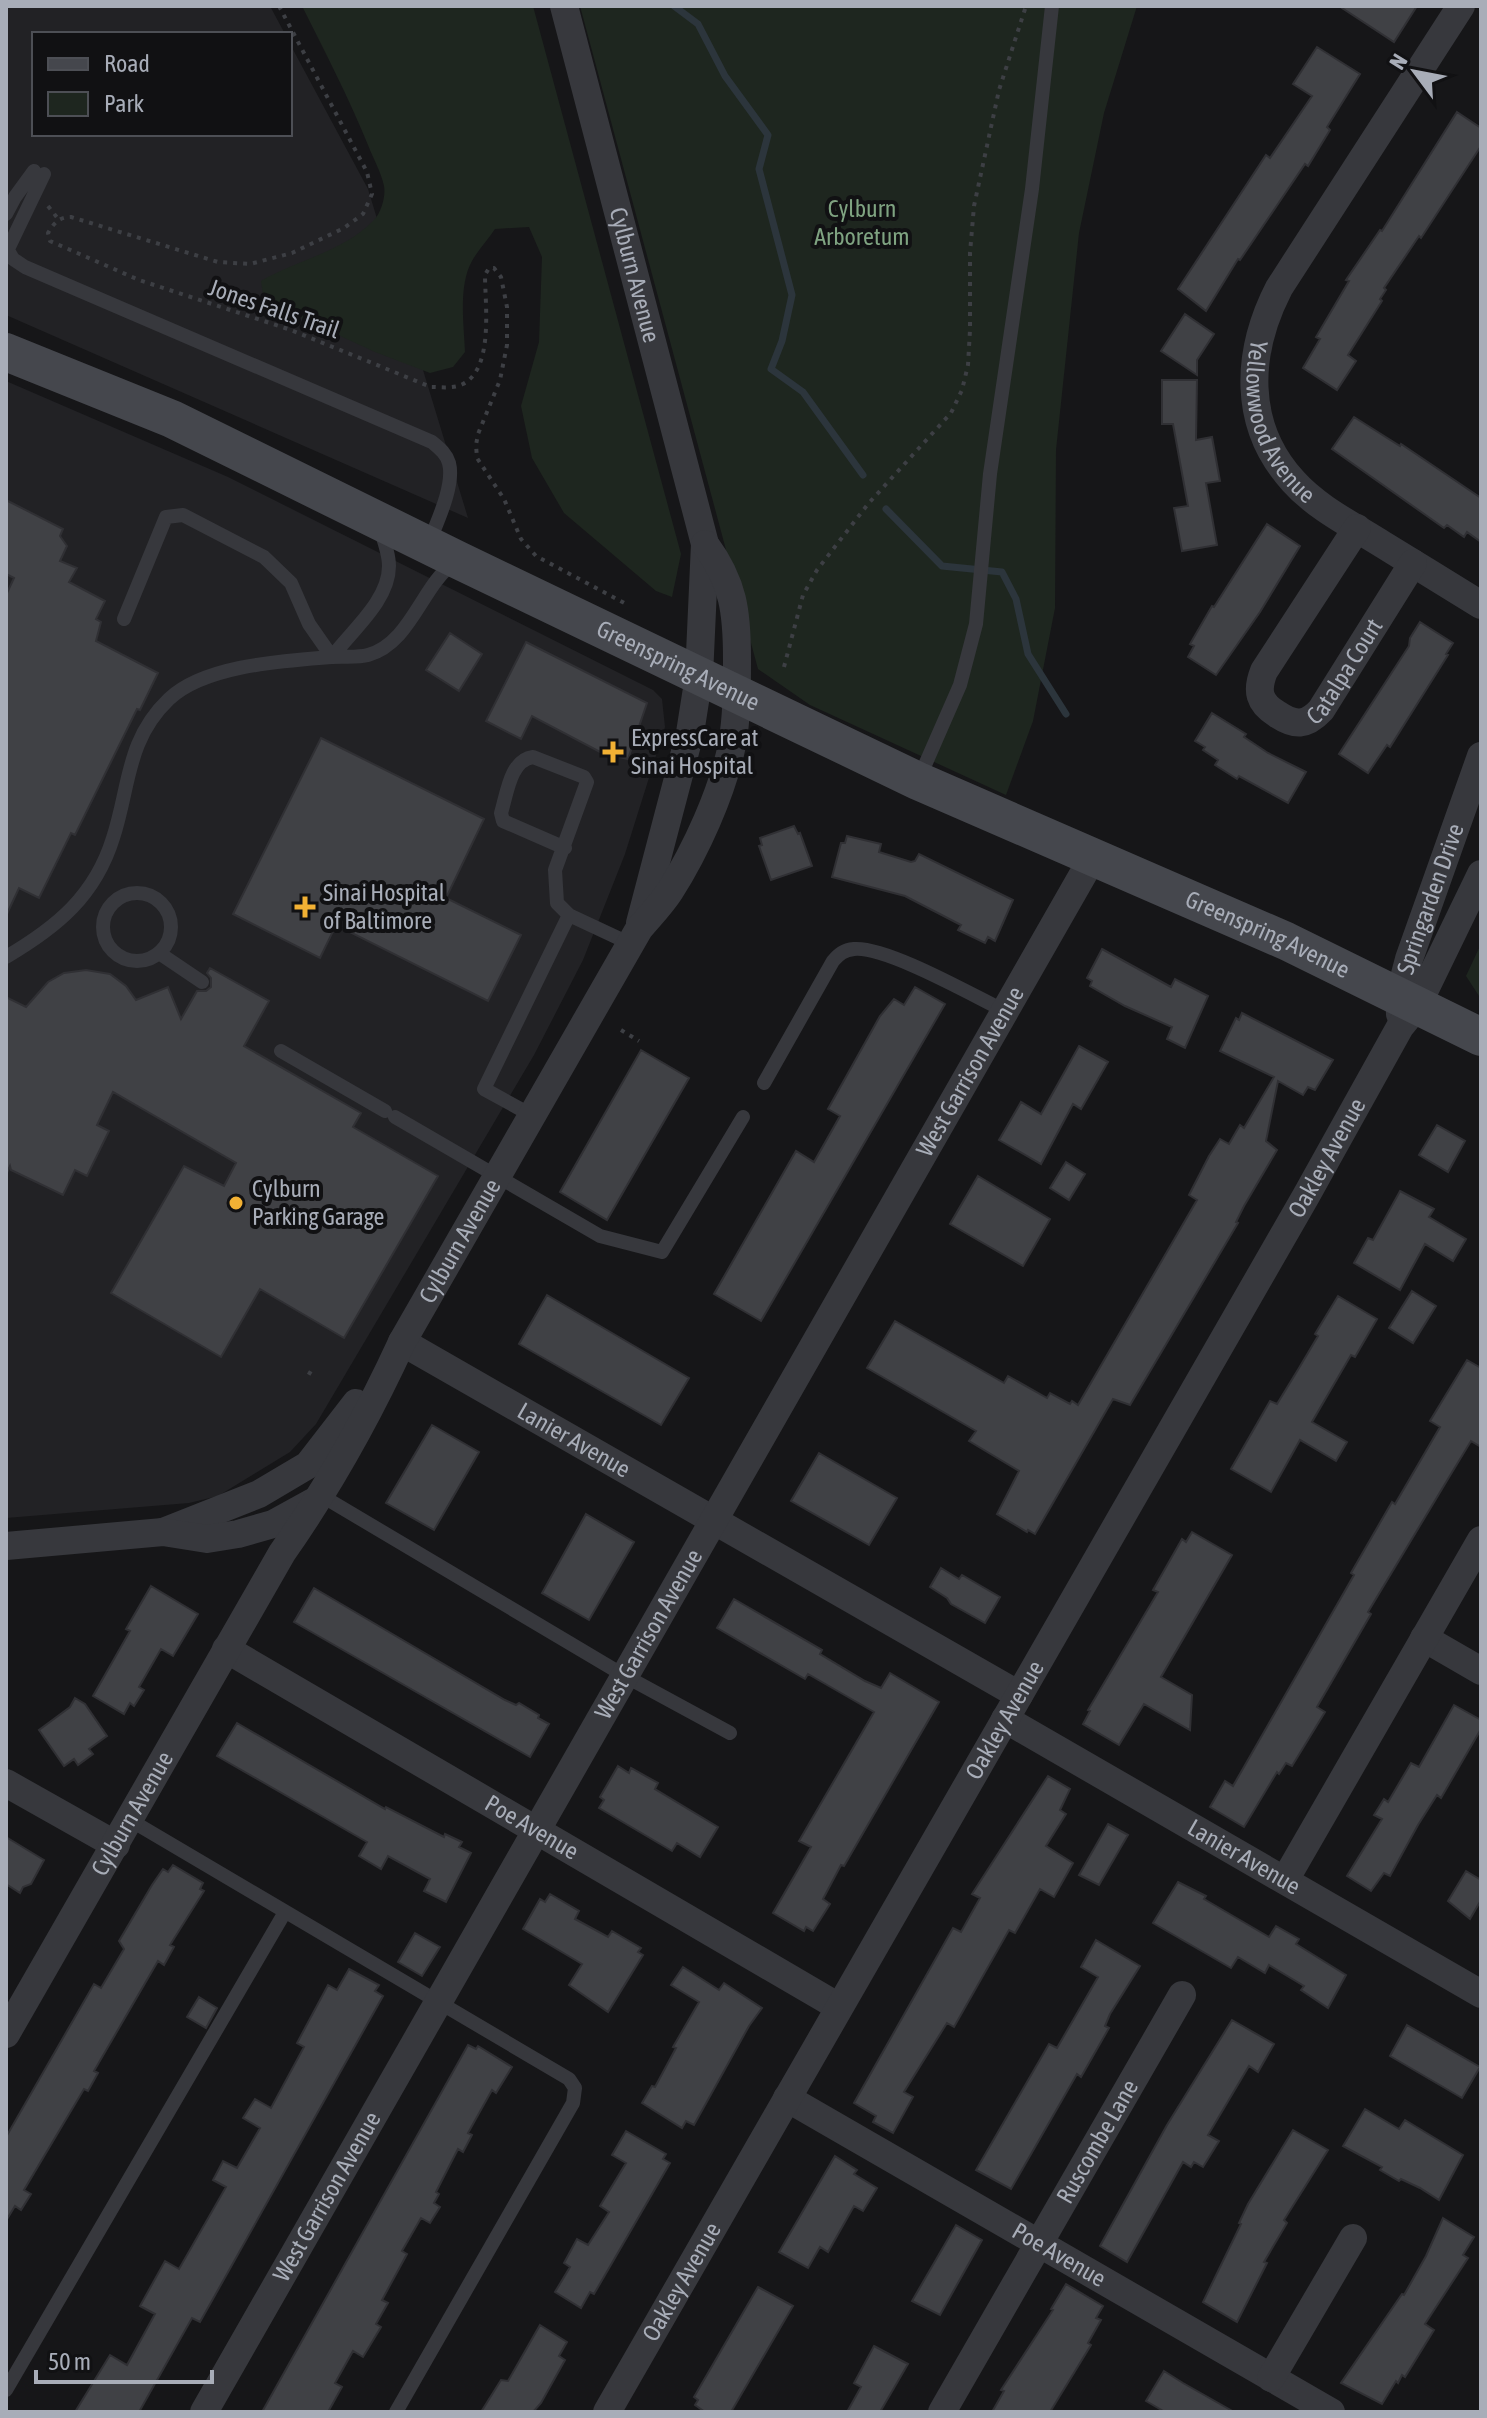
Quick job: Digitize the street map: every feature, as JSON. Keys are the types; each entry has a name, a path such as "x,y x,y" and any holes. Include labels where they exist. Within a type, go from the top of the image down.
{"main road":[{"name":"Greenspring Avenue","path":"6,352 172,419 918,781 1258,928 1406,1010 1481,1037"}],"street":[{"name":"Cylburn Avenue","path":"564,6 705,544 699,676 690,733 635,937"},
{"name":"Yellowwood Avenue","path":"1461,6 1279,288 1265,315 1256,345 1255,404 1276,460 1294,483 1318,504 1481,605"},
{"name":"Catalpa Court","path":"1357,528 1259,683 1259,694 1266,707 1288,721 1299,724 1311,721 1321,710 1413,563"},
{"name":"Cylburn Avenue","path":"6,2034 282,1553 322,1496 379,1392 402,1342 635,937 669,892 706,821 732,744 737,695 736,623 731,590 720,564 705,544"},
{"name":"Springarden Drive","path":"1406,1010 1409,959 1481,756"},
{"name":"West Garrison Avenue","path":"204,2412 1093,857"},
{"name":"Springarden Drive","path":"1406,1010 1481,874"},
{"name":"Oakley Avenue","path":"607,2412 1012,1707 1406,1010"},
{"name":"Lanier Avenue","path":"402,1342 714,1520 1285,1880 1481,1994"},
{"path":"272,1510 338,1429 402,1342"},
{"name":"Cylburn Avenue","path":"282,1553 272,1510 338,1429"},
{"path":"6,1546 163,1532 272,1510 322,1496"},
{"path":"1285,1880 1481,1540"},
{"path":"1424,1638 1481,1671"},
{"name":"Poe Avenue","path":"226,1649 839,2007"},
{"path":"6,1783 116,1845"},
{"name":"Ruscombe Lane","path":"942,2412 1182,1995"},
{"name":"Poe Avenue","path":"787,2098 1331,2412"},
{"path":"1271,2378 1353,2238"}],"lane":[{"path":"918,781 960,685 980,598 986,520 1032,189 1052,6"},
{"path":"6,214 15,197 39,173 6,249 13,259 25,267 432,442 444,452 450,464 443,553 450,565 398,635 368,655 215,673 172,697 155,713 132,756 113,837 92,884 73,910 6,957"},
{"path":"124,619 166,517 183,515 264,557 291,583 309,624 332,657"},
{"path":"332,657 369,612 387,579 389,566 377,520"},
{"path":"565,848 503,821 501,813 517,764 524,758 533,757 584,777 587,782 565,848 555,870 557,903 569,915 635,937"},
{"path":"92,884 115,900"},
{"path":"139,892 151,895 163,904 171,928 168,942 159,953 137,962 115,954 107,945 102,924 105,912 115,900 139,892"},
{"path":"533,1116 484,1089 569,915"},
{"path":"764,1083 833,961 840,953 852,949 881,952 1005,1011"},
{"path":"159,953 202,982"},
{"path":"281,1051 600,1236 662,1252 743,1117"},
{"path":"322,1496 625,1676 730,1733"},
{"path":"130,1820 569,2079 575,2088 576,2097 396,2412"},
{"path":"6,2390 285,1912"}],"path":[{"name":"Jones Falls Trail","path":"279,6 367,172 372,194 363,214 344,228 292,253 270,260 233,264 71,217 59,220 48,233 50,241 84,258 165,289 291,330 431,387 464,384 475,374 483,360 485,275 489,268 494,268 501,277 507,307 507,345 500,380 478,434 477,458 504,499 521,539 536,556 634,608"},
{"path":"784,667 803,595 817,570 868,504 951,413 962,390 968,365 974,206 999,90 1026,6"},
{"path":"45,204 59,220"},
{"path":"621,1030 639,1041"}],"shaded area":[{"path":"6,6 270,6 284,32 32,32 32,136 292,136 292,48 368,189 468,518 6,315"},
{"name":"Sinai Hospital of Baltimore","path":"6,381 228,477 653,690 662,699 665,727 625,854 583,960 534,1055 316,1424 290,1452 218,1496 189,1503 6,1518"}],"green space":[{"path":"302,6 533,6 681,554 672,597 656,591 564,513 532,458 521,406 539,342 542,257 529,227 495,229 477,253 468,271 463,294 465,352 453,367 430,373 375,352 271,304 263,294 261,281 334,248 362,231 377,217 384,195 381,176 361,127"},
{"name":"Cylburn Arboretum","path":"580,6 1137,6 1104,113 1079,233 1056,450 1055,608 1033,721 1006,795 810,705 758,669"},
{"path":"1481,944 1481,999 1466,976"}],"building":[{"path":"1339,6 1417,6 1394,42"},
{"path":"1317,47 1360,74 1327,127 1330,130 1308,166 1305,164 1238,259 1206,311 1178,289 1266,155 1270,158 1312,96 1293,84"},
{"path":"1457,112 1481,128 1481,146 1384,288 1382,301 1348,355 1356,361 1337,390 1303,368 1320,339 1316,337 1349,281 1346,280 1382,231"},
{"path":"1185,314 1214,334 1197,360 1197,375 1161,351"},
{"path":"1162,380 1197,380 1196,440 1212,437 1220,481 1206,483 1217,545 1182,551 1174,508 1188,506 1173,424 1162,424"},
{"path":"1354,417 1401,444 1481,498 1481,542 1467,532 1464,537 1447,525 1444,528 1332,449"},
{"path":"6,500 63,529 60,536 67,546 60,561 77,568 69,582 105,601 96,619 101,622 96,641 158,673 39,898 19,888 6,916 6,595 14,578 6,574"},
{"path":"1267,524 1300,546 1260,612 1216,675 1188,657 1194,646 1190,644"},
{"path":"1420,622 1453,643 1390,747 1387,745 1368,773 1339,754 1409,646 1410,638"},
{"path":"450,633 482,654 459,691 426,670"},
{"path":"526,642 647,703 628,759 602,753 532,716 521,739 486,721"},
{"path":"1212,713 1246,734 1244,737 1268,753 1306,772 1288,803 1215,765 1218,760 1195,741"},
{"path":"321,738 484,819 446,898 521,935 488,1001 336,925 320,958 233,914"},
{"path":"794,826 800,833 812,866 771,880 759,846 762,845 760,838"},
{"path":"847,836 881,844 879,852 911,862 919,854 1013,900 995,941 988,937 985,943 958,930 961,925 905,896 832,877 841,843 845,843"},
{"path":"1102,949 1171,987 1175,979 1208,996 1185,1048 1167,1039 1172,1027 1090,986 1092,981 1087,978"},
{"path":"210,968 269,1001 244,1046 361,1113 353,1127 438,1176 344,1338 260,1289 221,1357 111,1293 184,1166 224,1186 236,1163 113,1092 97,1125 109,1131 87,1176 75,1170 63,1195 11,1170 10,1166 6,1175 6,997 26,1007 48,982 64,973 86,970 110,974 126,986 136,1000 168,987 181,1019 197,991 206,991 211,987 211,978 207,973"},
{"path":"915,987 945,1004 761,1321 714,1294 796,1151 814,1162 840,1116 828,1109 880,1016 894,999 904,1005"},
{"path":"1242,1013 1333,1060 1315,1090 1308,1087 1303,1095 1278,1081 1266,1141 1277,1150 1244,1206 1238,1223 1130,1405 1113,1399 1035,1534 1027,1532 997,1514 1019,1471 969,1441 976,1431 867,1368 895,1321 1004,1383 1008,1376 1047,1398 1050,1393 1078,1405 1197,1200 1189,1195 1209,1156 1220,1139 1229,1144 1240,1125 1244,1128 1274,1077 1220,1051 1236,1018 1239,1020"},
{"path":"1079,1046 1108,1062 1081,1109 1073,1104 1041,1164 999,1140 1021,1102 1041,1114"},
{"path":"641,1050 689,1078 607,1220 560,1192"},
{"path":"1437,1125 1465,1141 1448,1172 1419,1155"},
{"path":"1066,1162 1085,1174 1069,1200 1050,1188"},
{"path":"978,1176 1050,1219 1023,1266 950,1224"},
{"path":"1400,1191 1434,1209 1429,1217 1466,1239 1453,1261 1425,1244 1400,1290 1354,1263 1368,1238 1373,1240"},
{"path":"1412,1291 1436,1306 1413,1343 1389,1328"},
{"path":"547,1295 689,1378 661,1425 519,1344"},
{"path":"1338,1296 1377,1319 1355,1357 1351,1355 1312,1422 1347,1442 1336,1461 1300,1440 1271,1492 1231,1469 1270,1401 1277,1404"},
{"path":"1467,1360 1481,1368 1481,1447 1471,1441 1368,1612 1371,1614 1317,1707 1325,1712 1292,1766 1286,1763 1279,1774 1277,1772 1244,1827 1210,1807 1225,1781 1233,1786 1354,1575 1351,1573 1440,1427 1430,1421"},
{"path":"432,1425 479,1452 434,1530 386,1503"},
{"path":"819,1453 897,1498 869,1545 791,1501"},
{"path":"586,1514 634,1542 589,1620 542,1593"},
{"path":"1192,1532 1232,1555 1161,1677 1192,1695 1190,1730 1144,1704 1119,1745 1083,1724 1088,1710 1158,1592 1153,1590 1182,1539 1186,1542"},
{"path":"941,1568 959,1579 962,1575 1000,1597 985,1623 951,1604 930,1587"},
{"path":"151,1586 198,1614 173,1656 161,1649 139,1687 144,1690 134,1706 130,1703 124,1714 93,1696 130,1631 126,1629"},
{"path":"314,1588 505,1700 516,1705 519,1703 539,1715 538,1718 549,1724 530,1757 294,1622"},
{"path":"734,1599 822,1650 820,1654 865,1681 881,1688 890,1673 939,1702 844,1866 841,1865 823,1899 830,1904 813,1931 806,1927 804,1931 773,1913 811,1847 799,1841 874,1712 808,1674 805,1679 717,1628"},
{"path":"75,1698 85,1704 107,1736 89,1749 93,1754 78,1765 74,1759 64,1766 39,1730 70,1707"},
{"path":"1454,1705 1481,1720 1481,1729 1441,1798 1437,1795 1418,1825 1390,1876 1384,1873 1371,1891 1347,1876 1382,1819 1374,1815 1384,1799 1388,1802 1411,1763 1419,1767"},
{"path":"237,1723 385,1809 444,1837 445,1834 462,1842 459,1847 471,1853 446,1902 424,1891 430,1879 388,1856 381,1869 359,1856 367,1842 217,1756"},
{"path":"618,1766 629,1773 631,1768 658,1783 655,1789 718,1827 700,1857 677,1843 672,1851 599,1808 604,1800 600,1797"},
{"path":"1048,1776 1070,1789 1060,1810 1066,1814 1046,1846 1073,1863 1054,1897 1040,1889 1015,1933 1009,1930 954,2027 947,2023 904,2092 913,2097 893,2133 873,2122 876,2116 854,2103 953,1928 961,1932 980,1898 972,1894"},
{"path":"1108,1824 1128,1835 1099,1885 1079,1875"},
{"path":"6,1837 44,1860 31,1884 23,1887 20,1893 6,1884"},
{"path":"173,1865 203,1883 200,1889 204,1891 170,1945 174,1947 164,1965 158,1961 94,2071 98,2073 88,2091 84,2089 24,2190 31,2194 21,2210 15,2206 6,2221 6,2137 94,1984 101,1988 124,1949 119,1941 152,1885 163,1869 168,1872"},
{"path":"1466,1871 1481,1880 1481,1900 1470,1919 1448,1901"},
{"path":"1178,1882 1206,1896 1204,1899 1269,1937 1276,1926 1299,1939 1296,1944 1346,1975 1328,2008 1301,1990 1304,1986 1269,1965 1265,1973 1238,1957 1231,1968 1153,1923"},
{"path":"550,1894 579,1911 575,1919 608,1937 612,1931 641,1948 638,1952 643,1955 608,2012 569,1985 582,1964 523,1929 540,1899 545,1902"},
{"path":"415,1933 440,1947 422,1976 398,1962"},
{"path":"1096,1940 1140,1966 1110,2014 1105,2026 1109,2028 1081,2077 1077,2074 1011,2189 976,2170 1049,2044 1057,2048 1098,1977 1081,1967"},
{"path":"683,1967 719,1990 724,1983 762,2008 694,2125 686,2121 682,2128 642,2103 652,2086 655,2087 676,2048 673,2047 699,2002 671,1985"},
{"path":"349,1969 379,1985 375,1991 383,1996 200,2322 192,2318 139,2412 75,2412 110,2355 127,2365 155,2314 140,2306 165,2261 179,2269 226,2187 213,2180 223,2161 237,2168 260,2128 243,2118 255,2099 271,2108 304,2047 297,2043 328,1985 337,1990"},
{"path":"199,1997 217,2008 206,2028 187,2017"},
{"path":"1232,2020 1274,2044 1258,2072 1249,2066 1208,2135 1219,2141 1203,2167 1194,2162 1191,2167 1183,2162 1127,2262 1100,2246 1167,2125"},
{"path":"1407,2025 1480,2067 1462,2098 1390,2056"},
{"path":"468,2045 476,2049 478,2046 512,2067 496,2093 492,2090 468,2133 472,2135 463,2152 458,2149 436,2192 439,2194 434,2203 440,2207 430,2223 421,2218 402,2251 407,2254 382,2300 388,2303 376,2324 381,2327 363,2357 353,2351 335,2383 342,2387 328,2412 262,2412"},
{"path":"1365,2109 1399,2129 1405,2120 1463,2155 1439,2200 1420,2188 1401,2179 1399,2181 1380,2170 1382,2167 1343,2146"},
{"path":"1293,2130 1328,2150 1284,2220 1287,2223 1264,2262 1267,2263 1237,2322 1203,2302 1248,2204"},
{"path":"626,2131 666,2154 663,2159 670,2163 594,2294 590,2292 581,2308 555,2292 570,2267 564,2263 577,2239 588,2245 609,2212 600,2206 626,2163 612,2155"},
{"path":"835,2156 857,2170 854,2174 877,2188 863,2211 854,2206 828,2252 820,2247 808,2268 779,2252"},
{"path":"1443,2218 1474,2237 1463,2255 1468,2258 1425,2324 1434,2330 1405,2377 1402,2375 1398,2383 1396,2381 1382,2404 1341,2383 1404,2295"},
{"path":"956,2225 982,2240 940,2315 912,2301"},
{"path":"1066,2284 1103,2306 1096,2318 1101,2320 1088,2343 1091,2345 1050,2412 992,2412 1004,2391 1001,2390 1053,2310"},
{"path":"758,2287 793,2306 731,2412 705,2412 695,2405 698,2400 694,2397"},
{"path":"540,2325 567,2342 559,2356 565,2360 541,2403 533,2412 481,2412 501,2380 508,2381"},
{"path":"874,2346 908,2364 880,2412 847,2412 861,2387 854,2383"},
{"path":"1164,2371 1234,2412 1165,2412 1146,2401"}],"waterway":[{"path":"674,6 698,24 725,76 768,135 759,169 792,295 782,341 771,369 803,392 863,475"},
{"path":"886,509 942,566 1002,572 1016,599 1028,654 1066,714"}],"place":[{"name":"ExpressCare at Sinai Hospital","path":"613,752"},
{"name":"Sinai Hospital of Baltimore","path":"305,907"},
{"name":"Cylburn Parking Garage","path":"236,1203"}]}
